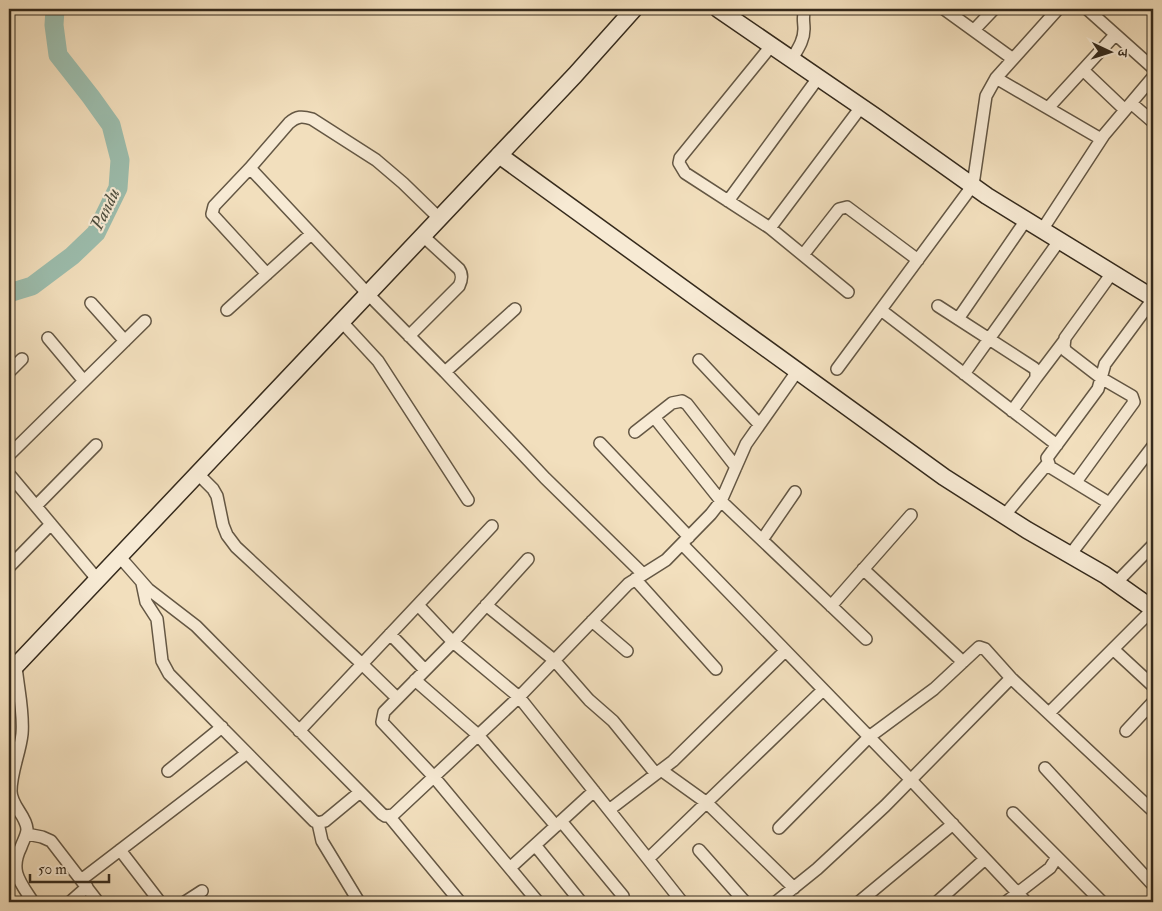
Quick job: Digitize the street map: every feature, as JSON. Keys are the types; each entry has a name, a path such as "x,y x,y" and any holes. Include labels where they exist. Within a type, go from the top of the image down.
{"street":[{"path":"33,902 18,880 15,863 27,827 13,802 11,793 23,724 12,670 575,75 634,9"},
{"path":"718,9 974,185 987,196 1153,299 1105,364 1098,390 1047,458 1050,467 1109,503"},
{"path":"792,60 803,38 803,15 805,9"},
{"path":"944,9 1013,59"},
{"path":"974,30 994,9"},
{"path":"837,369 974,185 986,96 996,78 1058,9"},
{"path":"1087,9 1153,68"},
{"path":"1048,108 1115,35"},
{"path":"772,46 680,158 679,163 685,174 770,228 848,292"},
{"path":"1083,70 1128,107 1153,122"},
{"path":"1042,230 1101,139 1153,77"},
{"path":"728,201 818,78"},
{"path":"996,78 1101,139"},
{"path":"770,228 861,107"},
{"path":"267,274 212,214 214,206 296,117 312,119 376,160 439,218"},
{"path":"499,155 944,477 1004,516 1116,583 1153,609 1048,713"},
{"path":"250,168 368,294 639,576 716,669"},
{"path":"803,255 839,209 847,207 918,260"},
{"path":"958,319 1026,220"},
{"path":"227,310 311,234"},
{"path":"409,336 459,286 462,280 459,269 423,236"},
{"path":"964,374 1060,241"},
{"path":"1012,411 1112,273"},
{"path":"91,303 125,342"},
{"path":"938,306 1034,368 1036,378"},
{"path":"445,372 515,309"},
{"path":"881,310 1056,444"},
{"path":"9,456 145,321"},
{"path":"342,322 378,361 468,500"},
{"path":"48,338 84,381"},
{"path":"1064,341 1066,351 1101,378 1132,396 1134,402 1076,482"},
{"path":"9,372 22,359"},
{"path":"699,360 759,424"},
{"path":"389,816 393,815 519,697 620,592 639,576 666,560 712,514 721,501 746,444 798,370"},
{"path":"635,432 672,403 682,401 687,404 736,467"},
{"path":"654,417 721,501 866,639"},
{"path":"600,443 785,651 911,780 1026,902"},
{"path":"36,506 96,445"},
{"path":"1070,555 1153,446"},
{"path":"1004,516 1048,464"},
{"path":"9,474 97,579"},
{"path":"198,474 213,489 217,496 223,525 227,535 236,547 362,663 397,698"},
{"path":"762,540 796,492"},
{"path":"830,606 911,514"},
{"path":"9,568 51,524"},
{"path":"299,730 492,526"},
{"path":"1116,583 1153,545"},
{"path":"119,556 142,583 196,626 382,814 389,816 460,902"},
{"path":"528,559 452,642 384,712 382,722 434,777 538,902"},
{"path":"863,569 963,662"},
{"path":"142,583 146,602 156,619 164,667 318,823 322,841 359,902"},
{"path":"418,605 452,642 519,697 682,902"},
{"path":"486,605 554,660 589,700 612,720 656,774"},
{"path":"592,620 627,651"},
{"path":"390,634 425,670"},
{"path":"779,828 869,737 934,689 979,647 982,647 1011,678 1153,811"},
{"path":"1113,649 1153,686"},
{"path":"656,774 685,749 785,651"},
{"path":"776,902 817,869 911,780 1011,678"},
{"path":"415,680 478,735 623,896 624,902"},
{"path":"648,859 823,690"},
{"path":"1126,730 1153,702"},
{"path":"168,771 222,727"},
{"path":"70,902 84,884 120,850 247,753"},
{"path":"1045,768 1153,885"},
{"path":"609,810 661,770 707,802 794,888"},
{"path":"510,868 594,790"},
{"path":"318,823 325,821 360,792"},
{"path":"1013,812 1102,902"},
{"path":"859,902 953,824"},
{"path":"26,834 51,841 98,902"},
{"path":"535,845 581,902"},
{"path":"120,850 160,902"},
{"path":"699,850 745,902"},
{"path":"1006,902 1050,868 1057,857"},
{"path":"937,902 985,859"},
{"path":"185,902 202,891"}],"waterway":[{"name":"Pandu","path":"9,293 32,286 72,256 96,233 118,188 120,160 111,125 58,55 54,25 55,9"}]}
